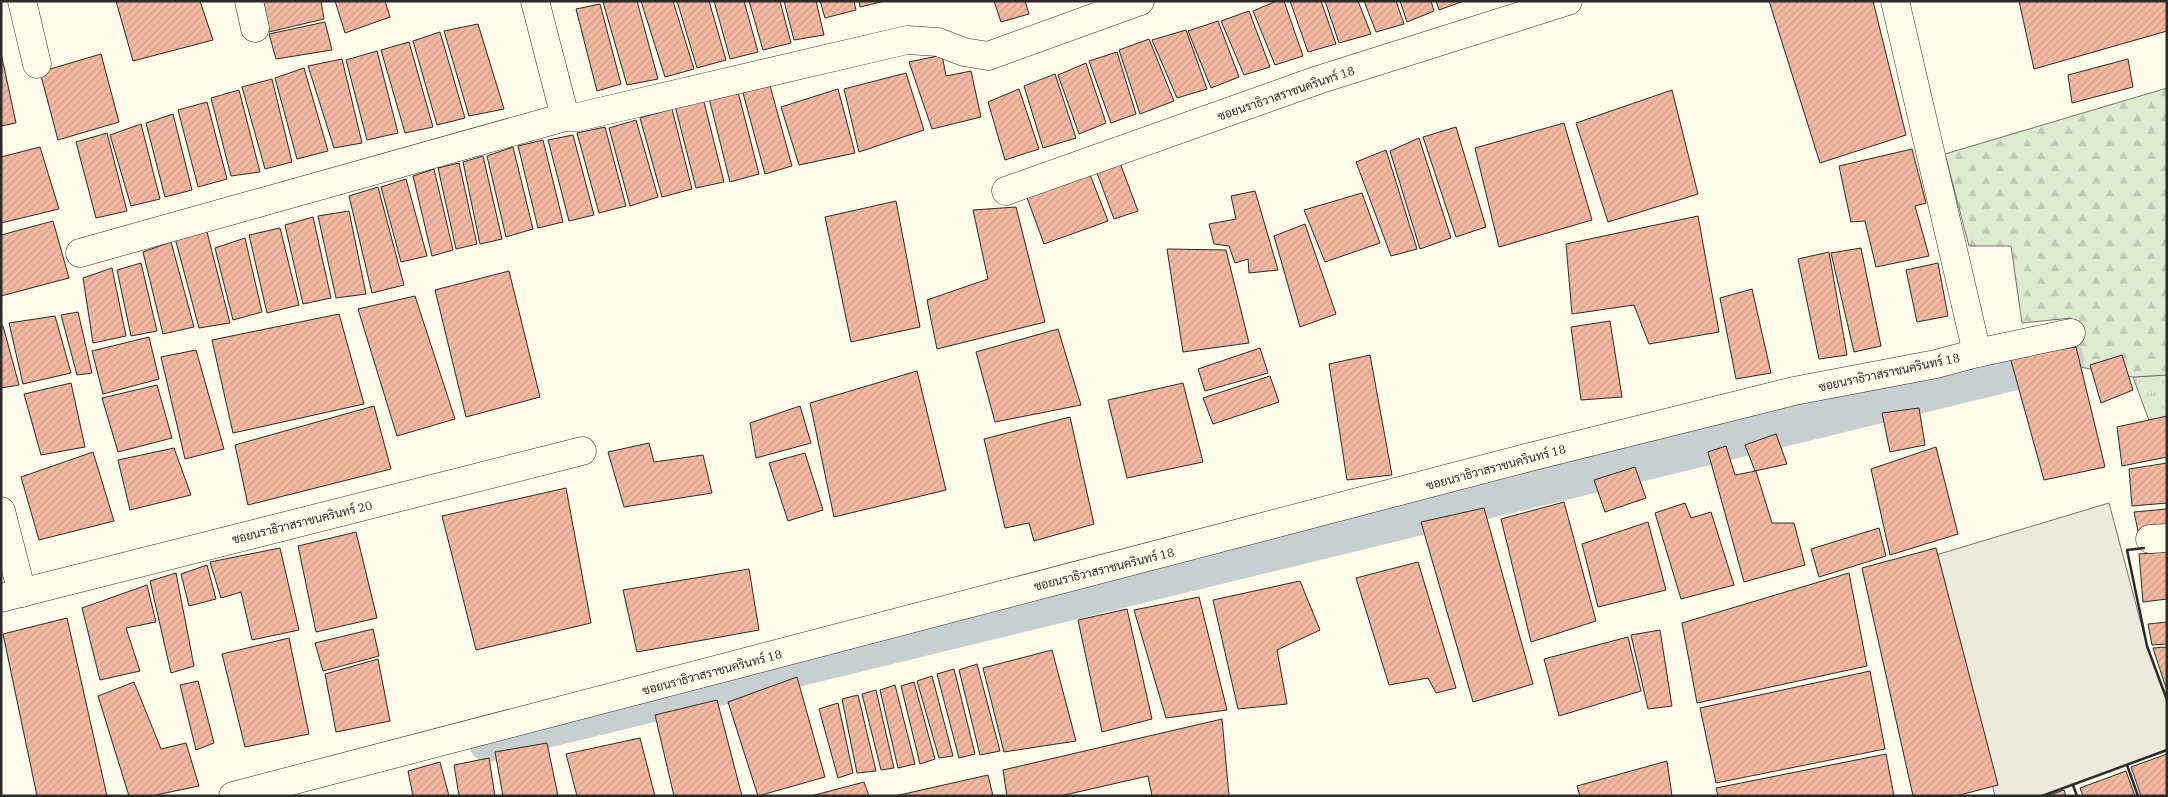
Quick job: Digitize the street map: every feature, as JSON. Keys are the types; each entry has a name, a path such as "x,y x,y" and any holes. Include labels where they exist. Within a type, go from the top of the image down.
{"street":[{"path":"22,1 37,64"},
{"path":"249,1 255,28"},
{"path":"536,1 565,117"},
{"path":"80,253 565,117 578,117 907,40 938,42 964,52 988,56 1140,1"},
{"name":"ซอยนราธิวาสราชนครินทร์ 18","path":"1006,191 1318,80 1568,1"},
{"name":"ซอยนราธิวาสราชนครินทร์ 18","path":"1895,1 1977,353"},
{"name":"ซอยนราธิวาสราชนครินทร์ 18","path":"233,796 1530,457 1794,391 1936,364 1977,353 2071,333"},
{"name":"ซอยนราธิวาสราชนครินทร์ 20","path":"1,510 11,596 582,451"}],"green space":[{"path":"2167,88 2167,375 2133,377 2080,367 2071,318 2022,323 2011,246 1969,246 1945,154"},
{"path":"2167,375 2167,427 2151,426 2133,377"}],"shaded area":[{"path":"2109,503 2147,646 2167,700 2167,750 2042,796 1995,796 1936,555"}],"building":[{"path":"116,1 200,1 213,40 133,61"},
{"path":"263,1 321,1 324,19 269,32"},
{"path":"335,1 385,1 390,17 345,33"},
{"path":"637,1 658,79 627,85 603,2"},
{"path":"641,1 673,1 694,69 665,77"},
{"path":"677,1 709,1 726,60 697,68"},
{"path":"714,1 744,1 758,52 730,59"},
{"path":"749,1 780,1 791,43 763,50"},
{"path":"784,1 816,1 824,35 794,40"},
{"path":"820,1 854,1 856,10 825,18"},
{"path":"859,1 885,1 860,7"},
{"path":"994,1 1025,1 1029,14 1001,22"},
{"path":"1277,1 1284,1 1303,56 1275,65 1253,11"},
{"path":"1290,1 1321,1 1336,44 1308,52"},
{"path":"1325,1 1358,1 1371,34 1339,43"},
{"path":"1364,1 1396,1 1404,24 1376,32"},
{"path":"1400,1 1431,1 1434,11 1407,22"},
{"path":"1436,1 1464,1 1439,10"},
{"path":"1769,1 1873,1 1906,135 1820,163"},
{"path":"2019,1 2167,1 2167,31 2034,69"},
{"path":"600,4 621,84 597,91 576,9"},
{"path":"1249,11 1270,67 1244,75 1221,21"},
{"path":"1218,21 1239,77 1211,88 1188,31"},
{"path":"325,22 332,50 276,59 269,34"},
{"path":"478,24 504,109 469,116 444,31"},
{"path":"1186,30 1207,89 1177,98 1152,40"},
{"path":"440,32 465,118 437,125 413,41"},
{"path":"1149,39 1174,101 1140,114 1119,50"},
{"path":"409,42 433,127 405,133 381,50"},
{"path":"377,51 398,133 367,140 346,60"},
{"path":"1117,52 1136,114 1111,123 1089,61"},
{"path":"1,53 16,123 1,126"},
{"path":"101,54 119,122 58,140 40,72"},
{"path":"942,55 946,76 971,71 981,117 932,129 909,62"},
{"path":"342,59 362,143 334,148 308,66"},
{"path":"2128,59 2133,87 2072,103 2068,75"},
{"path":"1086,63 1106,123 1079,134 1058,75"},
{"path":"304,68 328,151 297,159 275,78"},
{"path":"906,73 924,130 859,152 844,89"},
{"path":"1055,74 1076,138 1043,148 1024,86"},
{"path":"272,79 292,162 265,169 242,87"},
{"path":"769,82 792,166 765,174 743,93"},
{"path":"838,89 855,153 799,165 781,107"},
{"path":"1019,89 1039,149 1005,160 988,102"},
{"path":"239,90 260,172 231,176 211,98"},
{"path":"1672,90 1698,194 1608,222 1576,123"},
{"path":"738,92 759,174 730,182 709,98"},
{"path":"703,98 724,182 696,188 675,106"},
{"path":"207,102 227,179 198,187 178,110"},
{"path":"672,109 692,189 662,197 640,118"},
{"path":"173,114 192,190 165,197 146,123"},
{"path":"636,120 658,197 630,206 609,128"},
{"path":"1564,123 1592,220 1499,247 1475,148"},
{"path":"141,124 160,199 131,206 110,135"},
{"path":"605,127 626,206 599,213 577,133"},
{"path":"1456,127 1486,227 1456,237 1423,137"},
{"path":"107,133 127,211 96,218 76,142"},
{"path":"573,135 594,215 569,221 548,140"},
{"path":"1419,138 1451,238 1420,249 1390,151"},
{"path":"543,140 563,222 538,228 518,146"},
{"path":"40,147 59,209 1,223 1,157"},
{"path":"513,147 533,229 506,237 487,156"},
{"path":"1912,149 1926,203 1915,206 1929,256 1876,267 1865,221 1851,222 1839,166"},
{"path":"1386,150 1417,249 1391,256 1356,162"},
{"path":"483,156 502,239 480,244 463,162"},
{"path":"459,163 477,244 456,249 438,168"},
{"path":"1120,163 1138,211 1114,219 1097,173"},
{"path":"434,169 453,250 432,256 413,176"},
{"path":"1089,172 1108,221 1044,244 1026,195"},
{"path":"406,179 427,256 401,262 381,187"},
{"path":"378,187 404,285 372,293 349,196"},
{"path":"1255,191 1278,270 1249,273 1248,259 1235,263 1229,246 1214,244 1209,224 1236,219 1231,196"},
{"path":"1362,193 1380,243 1325,262 1304,210"},
{"path":"896,201 920,327 851,342 825,217"},
{"path":"1016,207 1045,322 937,349 927,300 988,279 973,210"},
{"path":"349,211 366,294 336,298 318,216"},
{"path":"1698,216 1719,332 1649,344 1634,305 1572,314 1566,244"},
{"path":"313,217 331,298 303,304 285,225"},
{"path":"53,221 69,278 1,296 1,235"},
{"path":"1305,224 1336,314 1300,327 1274,236"},
{"path":"206,228 230,323 199,328 175,238"},
{"path":"280,228 299,305 267,313 249,235"},
{"path":"245,238 262,312 233,320 215,248"},
{"path":"171,242 194,327 163,334 143,252"},
{"path":"1861,248 1881,346 1854,352 1831,253"},
{"path":"1167,249 1226,250 1249,343 1183,352"},
{"path":"1829,252 1847,355 1819,359 1798,259"},
{"path":"141,263 157,331 131,336 117,270"},
{"path":"1938,263 1948,316 1917,322 1906,270"},
{"path":"112,268 126,336 93,343 83,278"},
{"path":"509,271 540,397 466,417 435,290"},
{"path":"1752,289 1771,373 1736,379 1720,298"},
{"path":"415,296 455,419 397,436 358,309"},
{"path":"78,312 92,373 77,375 61,315"},
{"path":"339,314 364,404 233,433 212,340"},
{"path":"55,316 71,373 23,384 9,323"},
{"path":"1610,321 1622,397 1581,400 1571,327"},
{"path":"3,326 19,385 1,388 1,327"},
{"path":"1058,329 1081,405 995,422 976,352"},
{"path":"149,337 159,379 103,394 92,351"},
{"path":"2076,347 2105,467 2044,480 2010,357"},
{"path":"1260,348 1268,373 1205,391 1198,369"},
{"path":"196,350 224,449 185,459 161,357"},
{"path":"1370,355 1392,475 1347,480 1329,364"},
{"path":"2122,355 2133,390 2101,403 2090,365"},
{"path":"917,371 946,490 834,517 810,403"},
{"path":"1270,376 1279,402 1213,424 1203,398"},
{"path":"71,383 85,447 41,455 24,394"},
{"path":"1183,383 1203,462 1127,478 1108,400"},
{"path":"157,385 172,438 118,452 102,398"},
{"path":"374,406 391,469 248,505 235,445"},
{"path":"800,406 811,443 756,458 750,423"},
{"path":"1919,408 1925,445 1890,452 1882,413"},
{"path":"2167,416 2167,457 2122,466 2117,427"},
{"path":"1070,417 1094,524 1034,541 1029,523 1005,528 984,439"},
{"path":"1776,434 1787,464 1755,471 1745,445"},
{"path":"649,443 654,462 703,455 712,493 624,507 608,452"},
{"path":"1726,446 1735,475 1756,471 1772,523 1794,523 1805,565 1744,582 1708,452"},
{"path":"1936,447 1958,534 1890,555 1871,469"},
{"path":"174,448 191,495 130,510 118,460"},
{"path":"93,452 114,521 39,540 21,477"},
{"path":"805,453 823,510 788,521 769,463"},
{"path":"2167,463 2167,503 2132,506 2129,469"},
{"path":"1635,467 1646,498 1605,512 1594,480"},
{"path":"566,488 591,623 476,650 442,516"},
{"path":"1564,502 1596,621 1531,642 1501,519"},
{"path":"1685,503 1691,518 1711,512 1734,585 1681,599 1655,513"},
{"path":"1484,508 1533,684 1473,702 1421,522"},
{"path":"2167,509 2167,534 2139,536 2134,512"},
{"path":"1648,522 1666,590 1598,607 1582,544"},
{"path":"1879,528 1886,556 1819,577 1811,549"},
{"path":"356,532 377,618 316,632 298,546"},
{"path":"280,548 299,630 252,640 241,592 221,598 210,562"},
{"path":"1936,548 1998,785 1956,796 1913,796 1862,568"},
{"path":"2167,552 2167,599 2143,602 2139,554"},
{"path":"1418,562 1456,688 1436,693 1428,678 1389,685 1356,578"},
{"path":"207,565 216,599 189,606 181,574"},
{"path":"749,569 759,630 637,652 623,590"},
{"path":"176,573 194,666 171,673 150,581"},
{"path":"1849,573 1867,666 1697,703 1682,623"},
{"path":"1300,581 1320,630 1277,650 1287,704 1238,709 1213,600"},
{"path":"147,585 156,622 126,628 140,671 100,680 82,608"},
{"path":"1199,597 1227,710 1166,718 1134,610"},
{"path":"1127,609 1152,719 1102,732 1078,620"},
{"path":"67,618 107,796 37,796 3,634"},
{"path":"2167,622 2167,644 2152,645 2148,624"},
{"path":"373,629 379,656 323,671 315,643"},
{"path":"1660,630 1672,706 1648,709 1631,635"},
{"path":"1628,637 1641,691 1559,716 1544,659"},
{"path":"289,638 309,734 245,747 222,654"},
{"path":"2167,647 2167,691 2153,648"},
{"path":"1052,650 1076,741 1004,752 983,668"},
{"path":"378,659 390,721 336,732 325,674"},
{"path":"977,664 1000,751 980,755 959,670"},
{"path":"954,669 975,754 959,758 937,674"},
{"path":"1870,671 1885,749 1716,783 1700,708"},
{"path":"932,676 953,756 939,758 917,681"},
{"path":"797,677 825,777 758,796 728,702"},
{"path":"198,681 214,743 196,750 180,685"},
{"path":"134,682 161,749 186,743 199,786 151,796 129,796 98,696"},
{"path":"914,682 935,759 920,764 901,686"},
{"path":"895,685 915,764 898,768 880,690"},
{"path":"876,690 894,768 881,770 862,694"},
{"path":"858,695 876,771 857,773 842,699"},
{"path":"717,700 742,796 674,796 655,715"},
{"path":"838,703 853,773 838,778 819,709"},
{"path":"1222,719 1229,796 1152,796 1148,776 1060,796 1007,796 1003,770"},
{"path":"640,738 655,796 577,796 566,754"},
{"path":"547,743 558,796 503,796 495,752"},
{"path":"1886,754 1894,796 1718,796 1716,788"},
{"path":"2167,754 2167,796 2141,796 2131,767"},
{"path":"489,758 495,796 459,796 454,765"},
{"path":"1667,761 1672,796 1580,796 1577,786"},
{"path":"440,762 449,796 413,796 408,771"},
{"path":"2126,771 2135,796 2083,796 2080,788"},
{"path":"988,775 993,796 895,796"},
{"path":"864,782 869,796 811,796"},
{"path":"2064,790 2066,796 2047,796"}],"waterway":[{"path":"488,743 2065,359"}],"wall":[{"path":"2144,548 2127,550 2147,646 2167,700"},
{"path":"2042,796 2167,750"},
{"path":"2127,765 2138,796"},
{"path":"2073,785 2077,796"}]}
